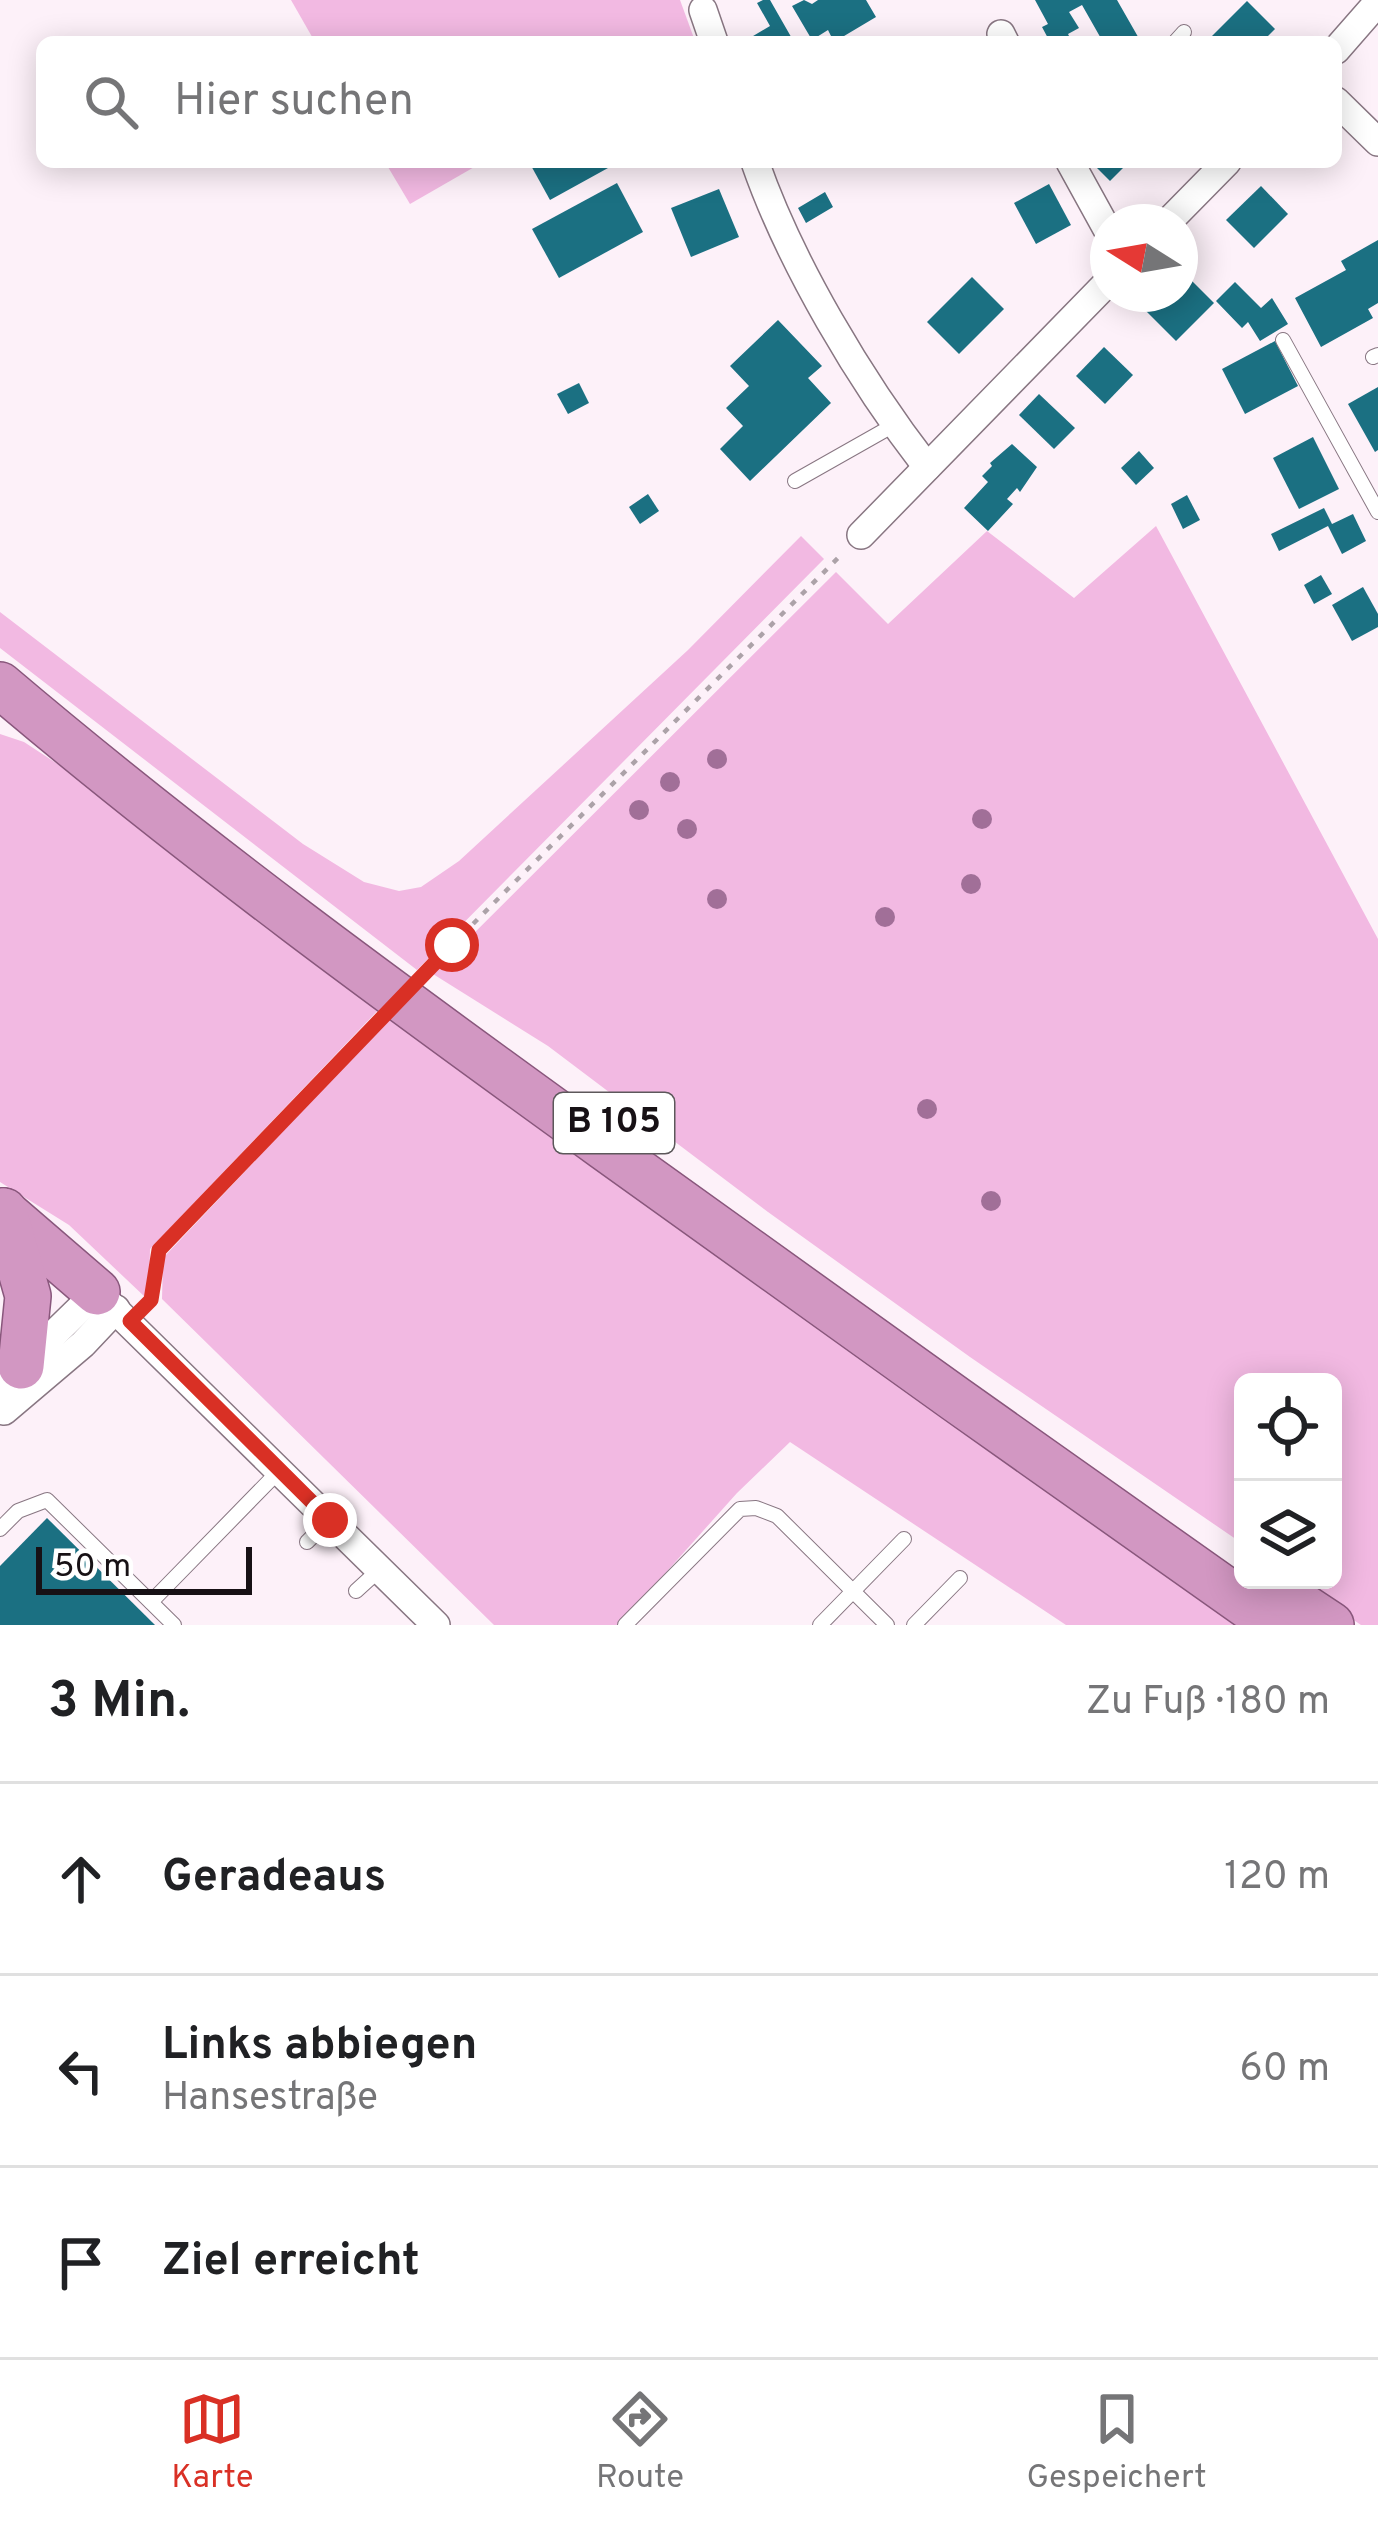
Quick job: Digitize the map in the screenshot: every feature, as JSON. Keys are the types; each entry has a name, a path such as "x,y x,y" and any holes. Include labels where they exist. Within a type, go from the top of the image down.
{"highway":[{"name":"B 105","path":"0,660 563,1087 998,1399 1234,1561"},
{"name":"B 105","path":"0,685 383,985 980,1419 1276,1625"},
{"path":"0,721 60,736"},
{"path":"2,1210 114,1307"},
{"path":"2,1210 28,1296 28,1322 11,1383"},
{"path":"1277,1589 1331,1625"}],"street":[{"path":"1342,43 1378,2"},
{"path":"703,10 711,36"},
{"path":"1342,107 1378,142"},
{"path":"757,168 778,226 895,425 927,467"},
{"path":"1073,168 1093,204"},
{"path":"1183,204 1214,168"},
{"path":"861,535 1090,300"},
{"path":"11,1383 114,1307"},
{"path":"0,1414 83,1344 114,1307"},
{"path":"114,1307 380,1569 426,1621"}],"lane":[{"path":"1283,340 1378,512"},
{"path":"795,481 895,425"},
{"path":"152,1602 280,1470"},
{"path":"0,1529 18,1510 47,1500 174,1625"},
{"path":"625,1625 740,1509 756,1508 777,1516 887,1625"},
{"path":"307,1542 330,1520"},
{"path":"820,1625 904,1539"},
{"path":"356,1591 380,1569"},
{"path":"914,1625 960,1578"}],"path":[{"path":"114,1307 151,1300 159,1250 452,945 861,535"}],"shaded area":[{"path":"291,0 680,0 693,36 312,36"},
{"path":"389,168 473,168 410,204"},
{"path":"1156,526 1378,939 1378,1625 1361,1625 1308,1589 1342,1589 1342,1373 1234,1373 1234,1538 970,1357 548,1046 433,974 836,572 888,624 987,531 1074,598"},
{"path":"801,536 824,559 417,970 0,648 0,612 303,844 364,882 399,891 421,887 459,861 688,650"},
{"path":"0,734 24,742 73,774 382,1006 150,1249 145,1297 69,1225 0,1182"},
{"path":"393,1015 1243,1625 1066,1625 790,1442 737,1493 619,1625 494,1625 162,1299 163,1258"}],"building":[{"path":"770,0 791,36 753,36 770,26 757,3"},
{"path":"804,0 812,4 866,0 876,17 844,36 831,36 828,30 810,36 792,6"},
{"path":"1035,0 1117,0 1138,36 1100,36 1082,5 1069,12 1079,28 1069,36 1047,36 1042,27 1048,24"},
{"path":"1247,1 1275,29 1268,36 1212,36"},
{"path":"532,168 608,168 550,200"},
{"path":"1097,168 1123,168 1110,181"},
{"path":"617,183 643,232 559,278 532,229"},
{"path":"1049,184 1071,225 1036,244 1014,203"},
{"path":"1261,186 1288,214 1254,248 1226,220"},
{"path":"719,189 739,237 691,257 671,208"},
{"path":"825,192 833,207 806,223 798,208"},
{"path":"1378,240 1378,303 1368,309 1373,318 1321,347 1295,298 1346,270 1341,261"},
{"path":"972,277 1004,309 959,354 927,322"},
{"path":"1235,282 1261,308 1272,298 1288,324 1260,341 1248,322 1242,328 1216,301"},
{"path":"1198,287 1214,303 1176,341 1147,312 1198,312"},
{"path":"778,320 822,366 808,378 831,403 750,481 720,449 743,426 726,408 749,386 730,366"},
{"path":"1275,341 1298,386 1245,414 1222,369"},
{"path":"1104,347 1133,375 1105,404 1076,376"},
{"path":"579,383 589,403 568,414 557,394"},
{"path":"1378,387 1378,450 1375,452 1348,404"},
{"path":"1039,394 1075,428 1054,449 1019,415"},
{"path":"1313,437 1339,489 1299,509 1273,458"},
{"path":"1012,444 1037,467 1020,492 1017,488 1007,499 1013,504 988,531 964,508 988,482 982,476 990,463"},
{"path":"1139,451 1154,468 1136,485 1121,468"},
{"path":"648,494 659,511 640,524 629,507"},
{"path":"1187,495 1200,520 1183,529 1171,504"},
{"path":"1324,508 1332,524 1353,514 1366,541 1342,554 1328,526 1279,551 1271,534"},
{"path":"1321,575 1332,594 1314,604 1304,585"},
{"path":"1363,587 1378,614 1378,627 1352,641 1332,605"},
{"path":"47,1518 155,1625 0,1625 0,1566"}],"route":[{"path":"330,1520 130,1321 151,1300 159,1250 452,945"}]}
